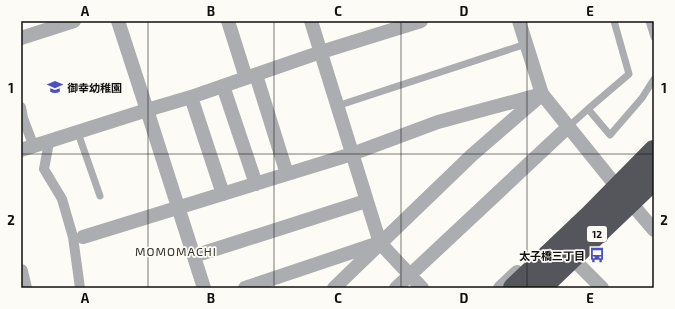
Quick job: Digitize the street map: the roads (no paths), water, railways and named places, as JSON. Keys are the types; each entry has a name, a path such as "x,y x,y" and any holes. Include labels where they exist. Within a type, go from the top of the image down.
{"highway":[{"path":"514,288 592,215 654,151"},
{"name":"12","path":"540,288 654,179"}],"street":[{"path":"21,38 74,21"},
{"path":"118,21 204,288"},
{"path":"228,21 251,76 287,174"},
{"path":"311,21 380,243 422,288"},
{"path":"21,107 28,149 147,110 192,97 321,52 421,21"},
{"path":"519,21 542,94 654,230"},
{"path":"223,86 256,184"},
{"path":"83,237 352,154 438,122 542,94"},
{"path":"334,288 472,155 542,94"},
{"path":"192,97 222,194"},
{"path":"396,288 568,127"},
{"path":"500,288 613,182 654,139"},
{"path":"49,142 44,169 62,199 73,237 80,288"},
{"path":"551,288 654,190"},
{"path":"194,256 366,201"},
{"path":"245,288 380,243"},
{"path":"577,263 602,288"},
{"path":"21,271 25,288"}],"lane":[{"path":"568,127 629,74 614,21"},
{"path":"649,21 654,37"},
{"path":"337,106 526,44"},
{"path":"588,109 610,135 642,98 654,79"},
{"path":"78,133 100,196"}],"place":[{"name":"御幸幼稚園","path":"55,87"},
{"name":"太子橋三丁目","path":"597,255"}],"district":[{"name":"MOMOMACHI","path":"176,251"}]}
